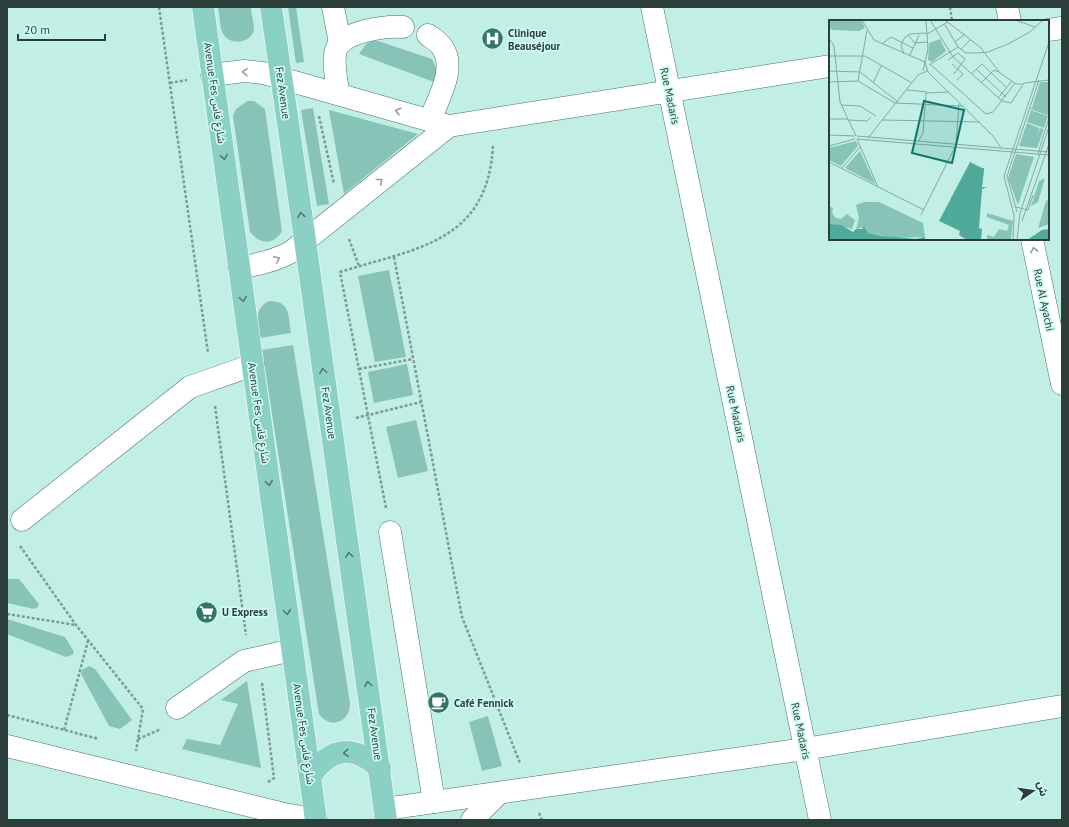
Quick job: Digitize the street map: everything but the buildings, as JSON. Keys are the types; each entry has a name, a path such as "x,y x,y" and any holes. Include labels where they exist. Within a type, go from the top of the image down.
{"main road":[{"name":"Avenue Fes شارع فاس","path":"202,7 316,819"},
{"name":"Fez Avenue","path":"271,7 380,768 385,815"},
{"path":"310,777 319,763 334,754 350,752 367,757 380,768"}],"street":[{"path":"333,7 340,43"},
{"name":"Rue Madaris","path":"652,7 820,820"},
{"path":"1007,7 1010,20"},
{"path":"338,93 334,58 336,49 340,43 346,38 375,28 390,26 403,27"},
{"path":"1049,30 1062,28"},
{"path":"239,267 257,266 275,260 291,252 340,212 440,123 448,63 442,46 428,35"},
{"path":"212,76 244,71 263,73 440,123 494,119 829,66"},
{"name":"Rue Al Ayachi","path":"1032,240 1062,384"},
{"path":"22,520 190,387 211,378 253,365"},
{"path":"390,532 434,802"},
{"path":"177,708 249,659 292,650"},
{"path":"385,815 434,802 531,790 805,749 1062,706"},
{"path":"7,746 284,814 316,819"},
{"path":"472,820 499,793"}],"path":[{"path":"159,7 249,659"},
{"path":"950,7 952,20"},
{"path":"313,86 340,212 359,266"},
{"path":"390,532 340,272 394,257 431,244 452,231 470,214 485,192 492,168 494,119"},
{"path":"394,257 462,617 542,820"},
{"path":"359,369 413,359"},
{"path":"331,425 421,402"},
{"path":"18,544 76,625 144,709 131,777"},
{"path":"7,614 76,625"},
{"path":"64,730 89,641"}],"green space":[{"path":"218,7 251,7 254,29 252,34 245,40 236,42 227,38 221,29"},
{"path":"288,7 296,7 304,62 296,63"},
{"path":"372,41 378,41 432,59 437,70 434,82 359,54 366,44"},
{"path":"247,101 254,101 265,109 282,231 275,239 267,242 258,239 250,232 233,116 236,109"},
{"path":"313,108 329,204 317,206 301,110"},
{"path":"329,110 418,134 344,194"},
{"path":"389,270 406,357 375,362 358,276"},
{"path":"269,301 276,302 285,307 289,315 291,333 260,338 258,322 259,312 264,304"},
{"path":"293,345 350,703 349,710 344,719 334,723 324,719 319,714 262,350"},
{"path":"407,364 413,395 374,403 368,372"},
{"path":"416,420 428,471 398,478 386,427"},
{"path":"7,579 19,579 39,604 38,607 34,609 7,603"},
{"path":"7,619 65,637 74,652 72,655 66,657 7,634"},
{"path":"89,666 95,669 132,720 120,729 109,726 81,674 82,670"},
{"path":"247,681 261,768 182,749 187,739 220,745 238,704 221,700"},
{"path":"488,716 502,766 482,771 469,722"}],"place":[{"name":"Clinique Beauséjour","path":"492,39"},
{"name":"U Express","path":"207,612"},
{"name":"Café Fennick","path":"438,703"}]}
